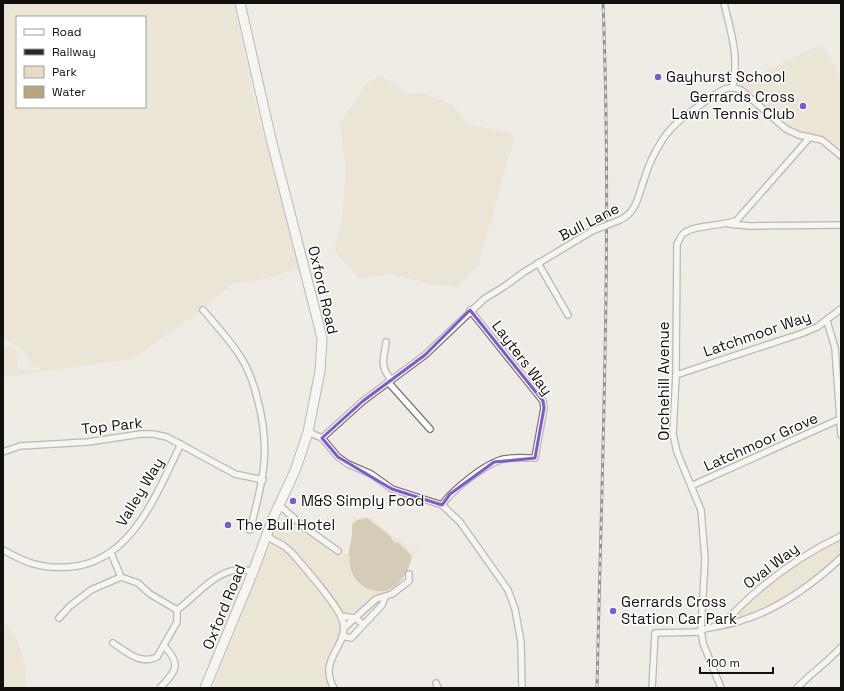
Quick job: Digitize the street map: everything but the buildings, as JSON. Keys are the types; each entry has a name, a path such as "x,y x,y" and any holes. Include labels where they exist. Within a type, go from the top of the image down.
{"main road":[{"name":"Oxford Road","path":"205,688 253,572 266,536 295,471 308,432 320,371 322,339 271,139 240,3"}],"street":[{"path":"724,3 735,45 735,74 733,86 741,90 786,129 799,135 822,140 841,156"},
{"name":"Bull Lane","path":"322,438 363,401 425,355 470,310 484,299 538,263 592,231 620,220 633,210 644,180 664,137 690,112 725,88 733,86"},
{"name":"Orchehill Avenue","path":"721,688 703,643 701,631 705,559 701,510 677,452 673,434 676,375 677,244 684,233 700,228 728,224 743,216 810,137"},
{"path":"743,216 750,226"},
{"path":"728,224 750,226 841,225"},
{"path":"538,263 568,315"},
{"name":"Latchmoor Way","path":"676,375 803,333 827,321 841,309"},
{"path":"203,310 239,353 247,367 255,389 262,416 266,444 263,480 250,530"},
{"name":"Layters Way","path":"442,505 450,494 458,487 494,462 504,459 535,458 544,408 543,400 470,310"},
{"path":"827,321 835,348 841,435"},
{"path":"386,342 382,362 383,370 389,381 430,429"},
{"name":"Latchmoor Grove","path":"691,486 840,419"},
{"path":"308,432 322,438 338,457 371,474 392,489 442,505 460,522 508,590 515,609 521,642 522,688"},
{"name":"Top Park","path":"3,452 20,446 88,442 141,434 167,437 234,474 263,480"},
{"name":"Valley Way","path":"3,550 23,562 43,567 60,568 88,564 111,553 133,531 141,519 181,444"},
{"path":"279,505 303,526 338,551"},
{"path":"266,536 284,546 292,553 341,616 344,628 328,668 329,679 334,688"},
{"name":"Oval Way","path":"722,624 742,603 778,572 799,558 841,536"},
{"path":"111,553 121,577"},
{"name":"Oval Way","path":"652,688 655,633 701,631 722,624 743,620 787,599 814,582 841,558"},
{"path":"177,610 196,596 204,586 222,575 240,569 253,572"},
{"path":"344,628 376,599 385,597 408,581 409,574"},
{"path":"59,618 70,606 91,590 121,577 138,583 150,594 177,610"},
{"path":"342,636 351,638 382,605 385,597"},
{"path":"366,609 372,615"},
{"path":"113,643 132,656 142,660 157,657 177,622 177,610"},
{"path":"341,616 355,618 363,624"},
{"path":"160,688 175,671 175,661 172,654 164,646"},
{"path":"797,688 811,673 841,648"}],"highlighted area":[{"path":"470,310 543,401 544,408 535,458 494,462 450,494 442,505 392,489 338,457 322,438 363,401 425,355"}],"green space":[{"path":"3,3 234,3 257,114 301,268 259,280 232,284 204,308 133,359 3,377 3,346 16,350 18,369 38,371 39,367 35,368 22,350 3,337"},
{"name":"Gerrards Cross Lawn Tennis Club","path":"822,44 841,78 841,142 837,149 819,136 791,128 738,84"},
{"path":"379,76 392,82 408,94 421,92 453,105 468,124 511,133 514,138 478,267 456,289 454,286 436,285 391,274 360,279 334,251 343,212 346,171 340,124 366,84"},
{"path":"284,510 301,529 340,557 344,553 350,556 352,572 355,578 361,583 374,589 390,589 391,591 355,615 342,612 295,553 273,537"},
{"path":"354,516 356,518 364,517 371,518 391,535 400,539 411,553 421,547 412,556 399,543 395,543 389,535 367,518 357,520 352,525"},
{"path":"841,538 841,555 812,579 770,606 746,617 733,620 732,618 765,586 800,561"},
{"path":"274,544 290,554 305,569 317,590 325,595 336,610 342,623 341,635 329,663 328,679 332,688 212,688 270,545"},
{"path":"226,580 242,585 208,667"},
{"path":"3,621 14,636 22,652 26,679 25,688 3,688"}],"water":[{"path":"367,518 389,535 395,543 399,543 412,556 402,580 390,589 374,591 367,588 355,578 352,572 350,556 348,556 352,535 352,525 357,520"}],"railway":[{"path":"597,688 605,346 607,174 603,3"}],"place":[{"name":"Gayhurst School","path":"658,77"},
{"name":"Gerrards Cross Lawn Tennis Club","path":"803,106"},
{"name":"M&S Simply Food","path":"293,501"},
{"name":"The Bull Hotel","path":"228,525"},
{"name":"Gerrards Cross Station Car Park","path":"613,611"}]}
